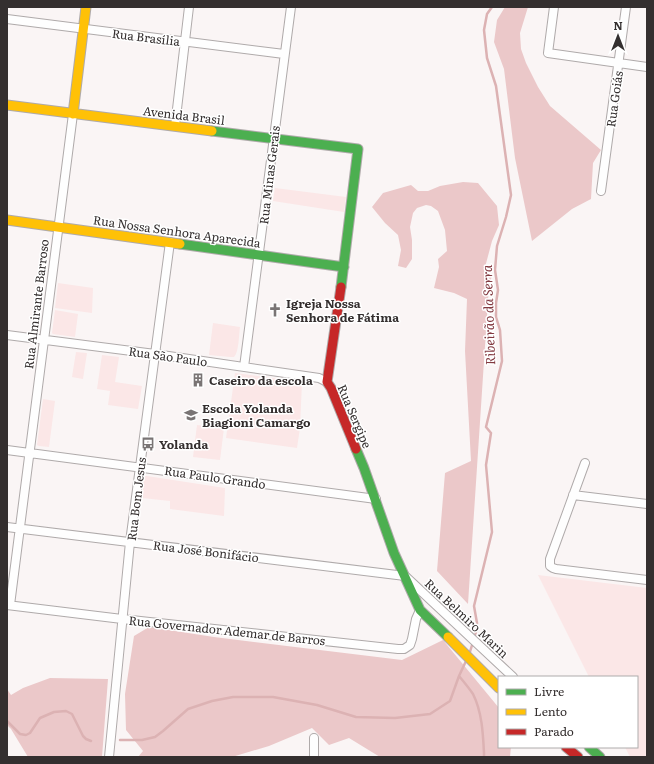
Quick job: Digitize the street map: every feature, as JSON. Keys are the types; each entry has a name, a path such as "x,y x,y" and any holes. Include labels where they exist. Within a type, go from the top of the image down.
{"street":[{"name":"Rua Almirante Barroso","path":"8,605 20,528 86,7"},
{"path":"174,126 189,7"},
{"name":"Rua Minas Gerais","path":"244,367 291,7"},
{"path":"554,7 548,53 647,66"},
{"name":"Rua Goiás","path":"601,190 626,7"},
{"name":"Rua Brasília","path":"7,18 284,54"},
{"name":"Avenida Brasil","path":"7,105 358,149"},
{"name":"Rua Sergipe","path":"358,149 344,266 327,382 331,388 364,468 394,553 420,610"},
{"name":"Rua Nossa Senhora Aparecida","path":"7,220 344,266"},
{"name":"Rua Bom Jesus","path":"110,757 130,542 170,242"},
{"name":"Rua São Paulo","path":"7,335 155,354 319,378 327,382"},
{"name":"Rua Paulo Grando","path":"7,450 376,499"},
{"path":"585,464 550,559 550,566 556,569 647,580"},
{"path":"573,495 647,504"},
{"name":"Rua José Bonifácio","path":"7,526 405,576"},
{"name":"Rua Belmiro Marin","path":"405,576 512,676"},
{"name":"Rua Governador Ademar de Barros","path":"8,605 398,649 404,649 410,645 416,619 420,610"},
{"path":"420,610 498,687"},
{"path":"314,738 314,757"},
{"path":"567,748 578,757"},
{"path":"590,748 600,757"}],"shaded area":[{"path":"505,7 528,7 520,33 521,49 538,87 550,106 601,150 593,163 591,199 572,209 532,241 515,158 504,69 494,42 497,20"},
{"path":"463,182 478,183 497,206 499,225 492,241 484,271 492,276 489,285 468,604 437,571 445,473 471,461 465,351 467,299 454,293 434,288 439,267 438,259 447,251 445,230 438,211 431,206 426,205 417,208 413,213 410,227 412,259 406,268 398,266 401,250 398,235 385,223 372,207 383,193 411,185 418,191 428,191 440,186"},
{"path":"275,188 346,197 344,212 273,201"},
{"path":"58,283 93,288 92,313 55,308"},
{"path":"55,310 78,314 75,337 52,333"},
{"path":"213,323 240,327 238,347 234,357 209,355"},
{"path":"76,352 87,353 83,379 72,377"},
{"path":"102,355 119,357 115,382 142,386 138,409 108,405 110,391 97,389"},
{"path":"235,373 302,382 300,428 297,448 226,438"},
{"path":"43,399 55,401 49,447 37,445"},
{"path":"197,425 224,428 220,460 193,457"},
{"path":"144,476 225,488 224,516 170,509 170,501 142,498"},
{"path":"538,575 647,588 647,757 630,757 626,748 638,748 638,676 588,676"},
{"path":"149,627 214,637 402,660 443,640 498,707 498,748 511,748 510,757 380,757 349,738 329,745 312,728 269,746 232,757 138,757 143,751 126,730 125,694 134,636"},
{"path":"50,678 108,679 102,757 28,757 7,725 7,689 11,695 23,688"}],"waterway":[{"name":"Ribeirão da Serra","path":"475,638 477,623 474,606 492,532 486,465 491,433 486,427 502,361 500,330 496,317 498,290 495,270 497,246 511,195 496,86 487,58 484,30 487,14 492,7"},
{"name":"Ribeirão da Serra","path":"469,655 473,642"},
{"name":"Ribeirão da Serra","path":"466,661 459,676 473,694 476,701 480,715 484,757"},
{"path":"120,740 142,740 155,737 188,709 212,701 233,697 273,697 317,705 356,717 395,718 430,714 450,701 459,676"},
{"path":"7,721 20,734 26,735 30,733 40,718 54,712 66,711 72,714 83,736 91,741"}],"traffic: fast":[{"path":"212,131 358,149 341,287"},
{"path":"180,244 344,267"},
{"path":"356,449 394,553 420,610 448,637"},
{"path":"590,748 600,757"}],"traffic: slow":[{"path":"73,114 86,7"},
{"path":"7,105 212,131"},
{"path":"7,220 180,244"},
{"path":"448,637 498,687"}],"traffic: jam":[{"path":"341,287 327,382 331,388 356,449"},
{"path":"567,748 578,757"}],"place":[{"name":"Igreja Nossa Senhora de Fátima","path":"275,310"},
{"name":"Caseiro da escola","path":"198,380"},
{"name":"Escola Yolanda Biagioni Camargo","path":"191,415"},
{"name":"Yolanda","path":"148,444"}]}
